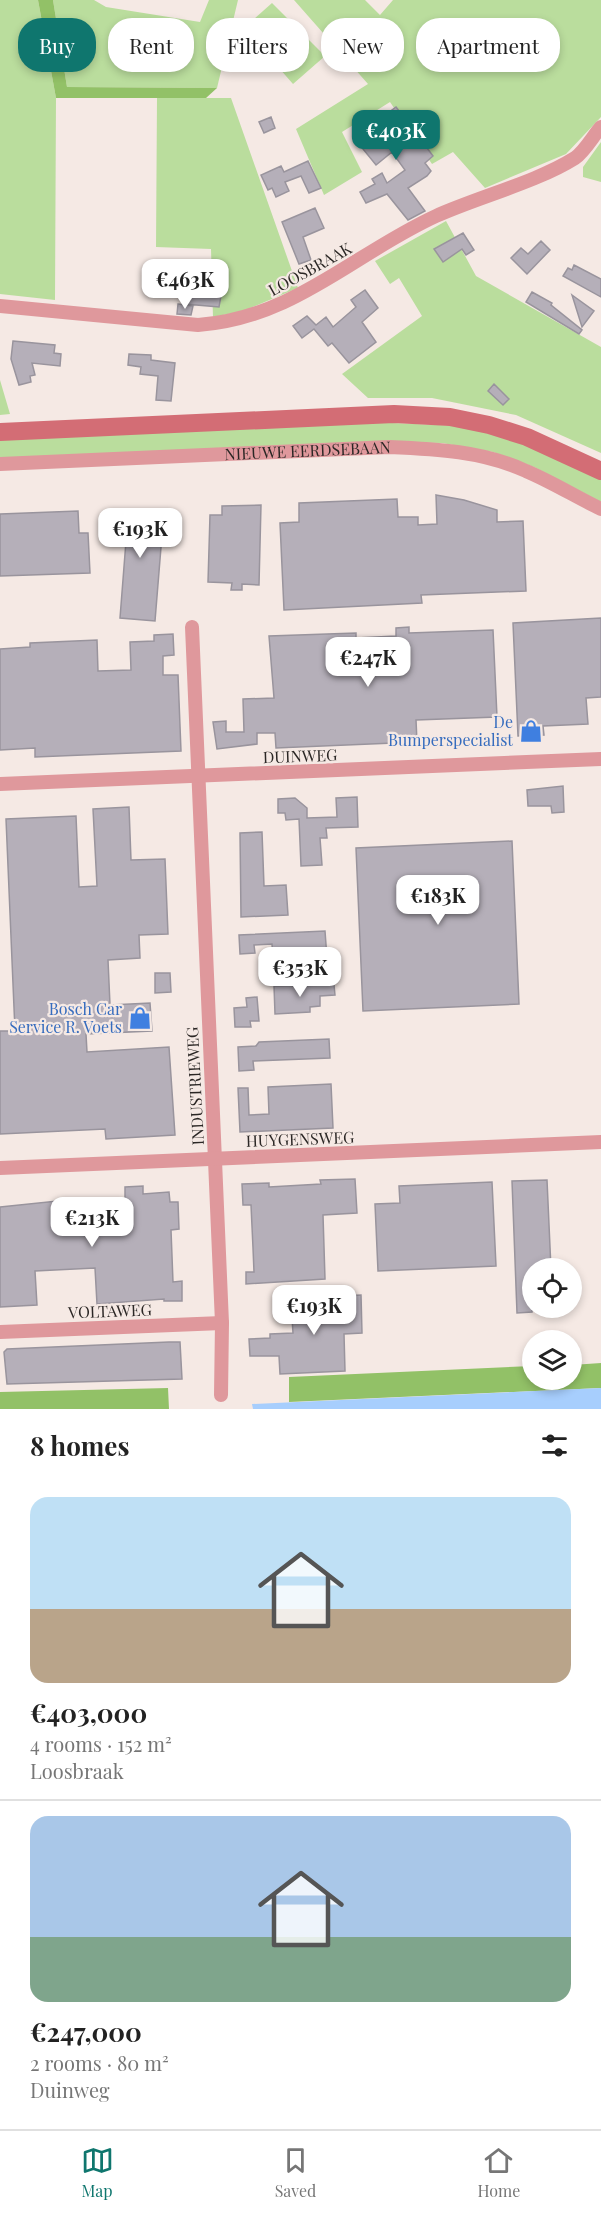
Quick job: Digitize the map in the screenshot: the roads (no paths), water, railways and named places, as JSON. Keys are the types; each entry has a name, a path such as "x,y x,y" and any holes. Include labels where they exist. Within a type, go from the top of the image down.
{"main road":[{"name":"NIEUWE EERDSEBAAN","path":"0,432 394,414 450,417 527,436 601,471"}],"street":[{"name":"LOOSBRAAK","path":"0,306 198,325 226,323 262,314 305,292 434,217 577,157 601,126"},
{"name":"NIEUWE EERDSEBAAN","path":"0,464 389,447 449,450 487,458 525,470 601,509"},
{"name":"INDUSTRIEWEG","path":"192,627 222,1323 221,1395"},
{"name":"DUINWEG","path":"0,784 601,759"},
{"name":"HUYGENSWEG","path":"0,1168 601,1142"},
{"name":"VOLTAWEG","path":"0,1332 222,1323"}],"water":[{"path":"601,1388 601,1409 253,1409 252,1404 582,1390"}],"place":[{"name":"De Bumperspecialist","path":"531,731"},
{"name":"Bosch Car Service R. Voets","path":"140,1018"}]}
